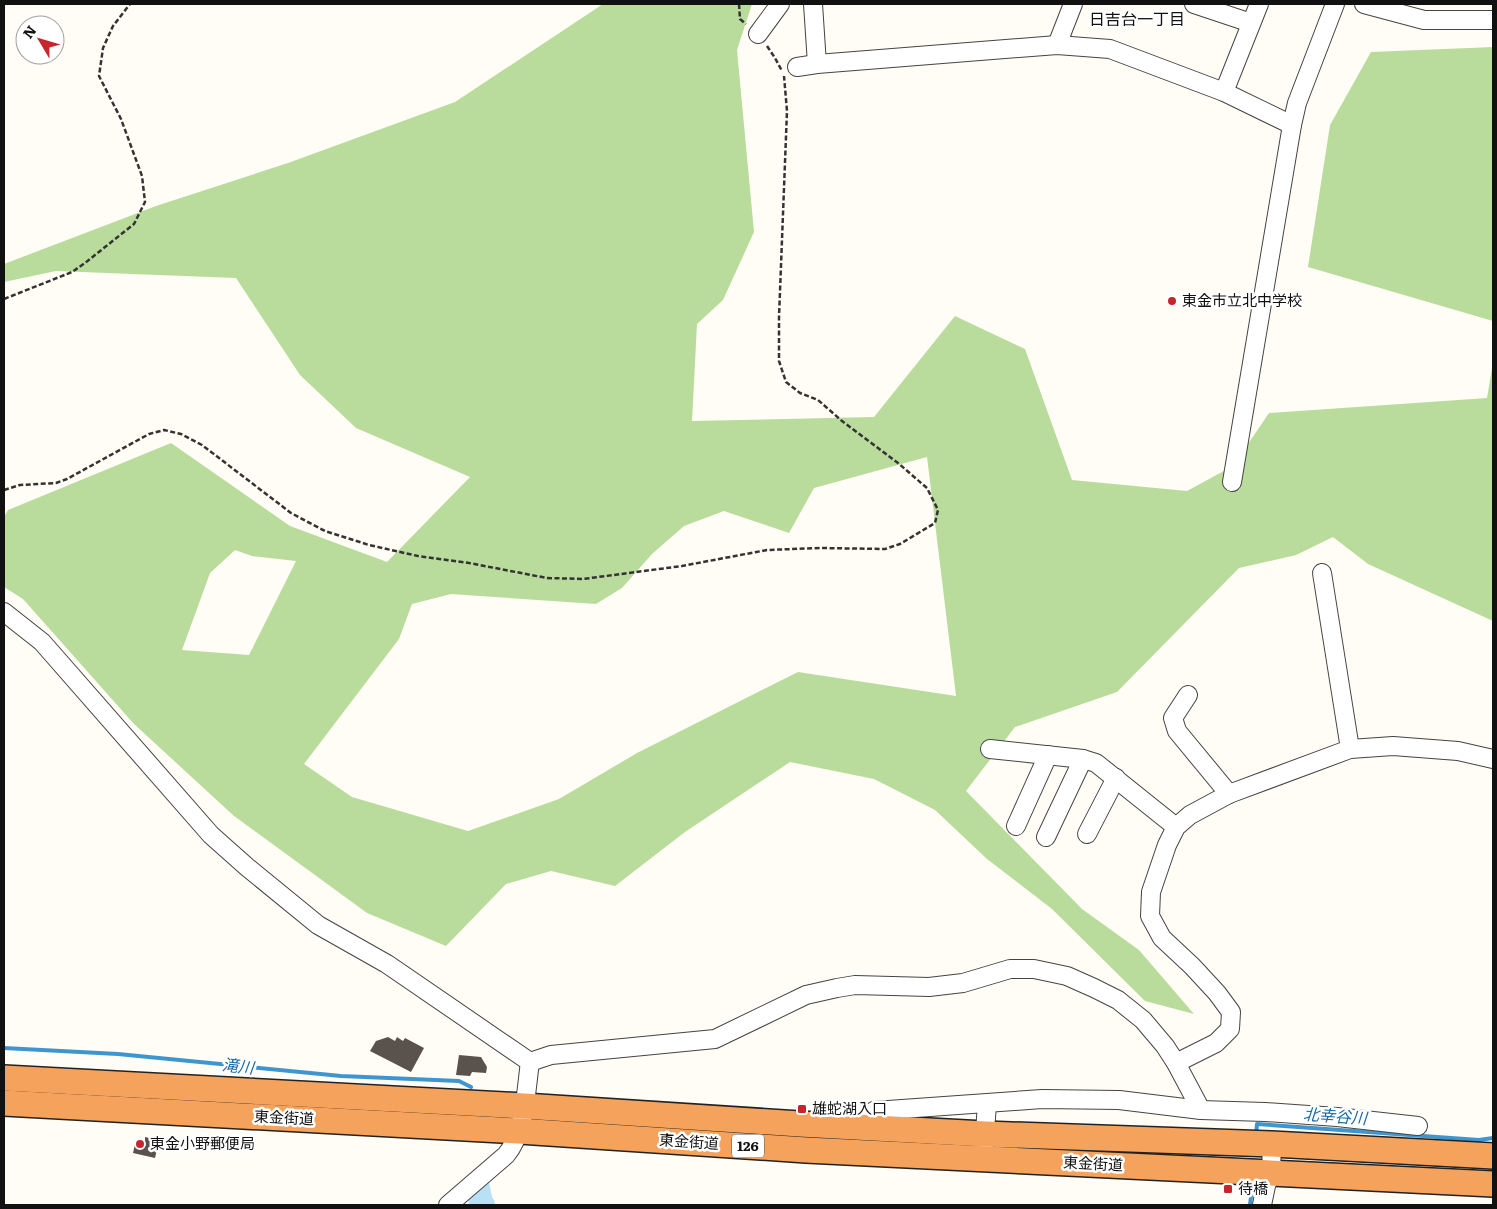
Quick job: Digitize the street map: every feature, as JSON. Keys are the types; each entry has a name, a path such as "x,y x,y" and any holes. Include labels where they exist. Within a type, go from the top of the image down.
{"highway":[{"name":"東金街道","path":"4,1078 524,1106 984,1134 1272,1144 1493,1156"},
{"name":"東金街道","path":"4,1104 519,1131 806,1150 1493,1184"}],"street":[{"path":"758,34 780,4"},
{"path":"813,4 817,64"},
{"path":"1056,45 1073,4"},
{"path":"1194,4 1252,23"},
{"path":"1224,92 1259,4"},
{"path":"1232,482 1292,125 1297,103 1335,4"},
{"path":"1364,4 1424,20 1493,20"},
{"path":"797,67 1056,45 1110,49 1224,92 1292,125"},
{"path":"1322,573 1350,749"},
{"path":"4,612 42,642 211,835 247,867 318,925 387,964 530,1062"},
{"path":"1188,695 1173,718 1177,731 1229,794"},
{"path":"1176,1063 1216,1043 1230,1029 1232,1012 1192,966 1162,938 1150,916 1151,892 1167,844 1176,827 1190,814 1229,794 1350,749 1393,746 1458,752 1493,759"},
{"path":"990,749 1083,759 1096,763 1176,827"},
{"path":"1016,826 1048,755"},
{"path":"1046,837 1083,759"},
{"path":"1087,834 1116,778"},
{"path":"530,1062 551,1055 715,1039 806,995 836,988 855,985 929,987 963,983 1010,969 1034,969 1067,976 1118,1000 1143,1020 1165,1046 1176,1063 1201,1110"},
{"path":"448,1205 513,1147 519,1131 524,1106 530,1062"},
{"path":"862,1127 874,1111 1042,1099 1119,1100 1201,1110 1337,1117 1418,1126"},
{"path":"982,1159 987,1104"},
{"path":"1262,1205 1266,1186 1272,1172 1272,1144"}],"path":[{"path":"4,299 72,272 134,224 145,202 142,176 121,119 99,76 103,48 113,26 130,4"},
{"path":"4,490 20,485 56,483 67,479 142,438 164,430 181,434 202,445 291,513 325,532 369,545 418,556 468,563 547,578 583,580 682,566 767,550 820,548 885,549 900,544 922,532 935,523 938,510 927,488 818,400 800,393 786,382 779,361 787,111 784,76 776,58 758,34 740,19 739,4"}],"green space":[{"path":"603,4 752,4 737,50 754,232 723,300 697,324 692,421 874,417 955,316 1025,349 1072,480 1187,491 1233,466 1269,413 1487,398 1493,362 1493,621 1368,564 1333,537 1296,555 1239,568 1117,692 1015,727 966,791 1082,909 1139,950 1194,1014 1145,1001 1052,909 987,859 935,810 874,779 790,762 685,832 615,886 551,871 506,884 446,946 367,913 234,816 134,724 23,599 4,587 4,517 8,510 171,443 290,526 387,562 470,477 356,428 300,375 236,278 56,271 4,282 4,264 156,206 288,163 455,102","holes":["927,457 956,696 798,672 637,753 559,799 468,831 352,797 304,764 399,639 412,604 451,594 596,604 622,588 652,554 684,526 724,511 789,533 814,488","235,550 252,556 296,561 249,655 182,650 210,573"]},
{"path":"1493,47 1493,321 1308,267 1330,125 1371,52"}],"building":[{"path":"388,1037 395,1041 397,1037 403,1041 405,1038 424,1048 411,1072 370,1051 376,1041"},
{"path":"459,1055 481,1057 487,1067 486,1073 472,1072 470,1076 456,1075"},
{"path":"145,1137 159,1140 155,1158 133,1153 136,1140 145,1142"}],"waterway":[{"name":"滝川","path":"4,1048 118,1054 341,1076 459,1081 471,1087"},
{"name":"北幸谷川","path":"1256,1136 1257,1124 1479,1140 1493,1138"},
{"name":"北幸谷川","path":"1250,1205 1253,1180"},
{"name":"滝川","path":"478,1188 483,1205"}],"place":[{"name":"東金市立北中学校","path":"1172,301"},
{"name":"雄蛇湖入口","path":"802,1109"},
{"name":"東金小野郵便局","path":"140,1144"},
{"name":"待橋","path":"1228,1189"}],"district":[{"name":"日吉台一丁目","path":"1137,19"}]}
